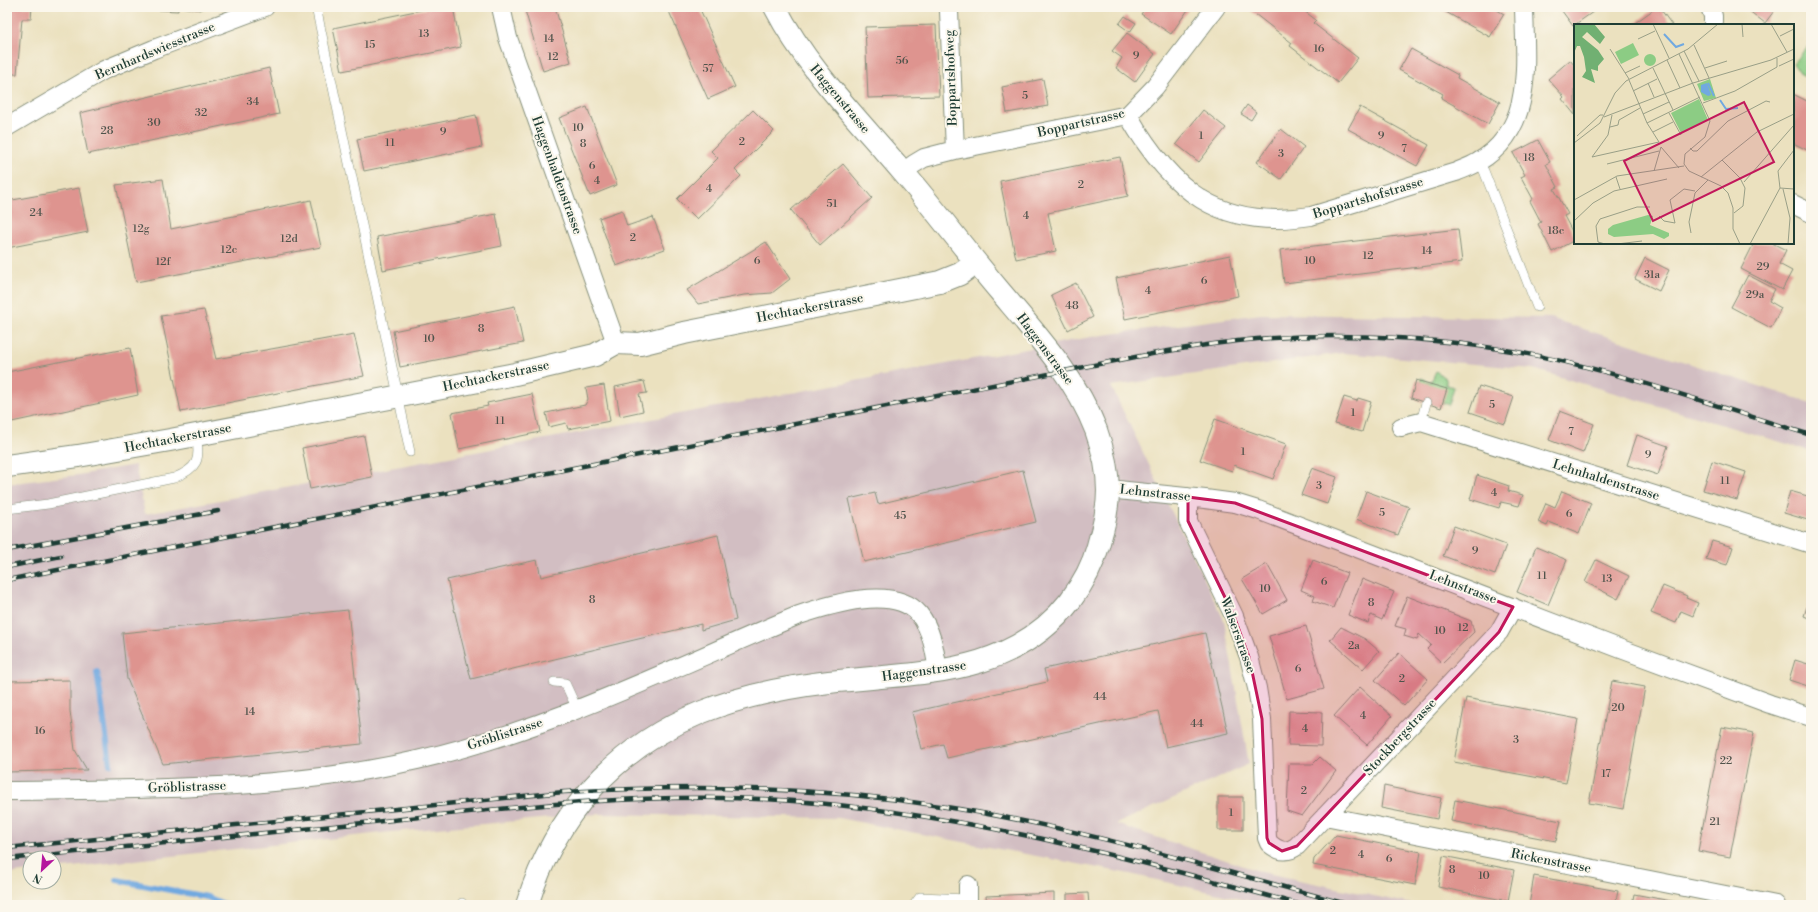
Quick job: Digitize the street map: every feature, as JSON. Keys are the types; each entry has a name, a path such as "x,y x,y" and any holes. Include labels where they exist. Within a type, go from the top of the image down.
{"street":[{"name":"Bernhardswiesstrasse","path":"7,127 104,70 154,49 265,7"},
{"name":"Haggenhaldenstrasse","path":"500,7 508,38 616,343"},
{"name":"Haggenstrasse","path":"527,905 535,879 547,853 578,802 594,784 630,753 665,729 705,711 748,697 807,685 938,672 973,664 1015,648 1035,636 1064,608 1086,576 1096,552 1107,510 1108,489 1104,455 1096,430 1080,396 1056,359 975,262 903,172 832,91 788,32 775,7"},
{"name":"Boppartstrasse","path":"903,172 924,158 955,150 1128,115 1155,87 1216,7"},
{"name":"Boppartshofstrasse","path":"1128,115 1151,152 1168,173 1204,201 1227,212 1250,217 1290,219 1311,216 1456,172 1479,162 1499,145 1510,130 1521,108 1526,72 1524,7"},
{"path":"1710,7 1713,16 1713,24"},
{"name":"Boppartshofweg","path":"950,9 955,150"},
{"path":"1794,205 1811,214"},
{"name":"Hechtackerstrasse","path":"7,466 78,456 196,435 514,374 595,355 616,343 640,344 684,333 940,282 956,277 975,262"},
{"path":"1401,427 1421,422"},
{"name":"Lehnhaldenstrasse","path":"1421,422 1811,544"},
{"name":"Lehnstrasse","path":"1108,489 1235,503 1258,510 1513,606 1621,649 1770,704 1811,717"},
{"name":"Walserstrasse","path":"1188,497 1188,521 1234,616 1249,657 1262,719 1267,838 1269,843 1275,849"},
{"name":"Gröblistrasse","path":"7,791 189,787 303,779 371,770 420,760 577,709 798,615 832,604 866,599 898,601 918,613 928,629 938,672"},
{"name":"Stockbergstrasse","path":"1275,849 1287,851 1292,849 1325,816 1499,632 1513,606"},
{"name":"Rickenstrasse","path":"1325,816 1776,905"}],"lane":[{"path":"316,7 410,452"},
{"path":"1479,162 1484,171 1537,307"},
{"path":"1421,422 1426,403"},
{"path":"7,508 48,504 174,478 188,472 197,462 199,449 196,435"},
{"path":"554,682 565,683 577,709"},
{"path":"914,905 920,897 968,896"}],"highlighted area":[{"path":"1188,497 1235,503 1513,607 1499,632 1297,846 1282,851 1269,843 1267,838 1262,719 1249,657 1234,616 1188,521"}],"shaded area":[{"path":"1261,314 1550,318 1811,403 1811,451 1533,369 1343,353 1111,386 1224,620 1249,764 1116,824 1262,872 1416,905 1268,905 1130,874 838,818 598,814 391,832 62,868 62,850 22,850 22,872 7,874 7,484 78,475 135,465 145,514 1096,336"}],"green space":[{"path":"1811,43 1811,78 1801,75 1794,64 1794,62"},
{"path":"1436,371 1446,379 1446,385 1454,387 1449,405 1417,395 1421,378 1431,382"}],"building":[{"path":"7,7 32,7 31,19 22,19 17,74 9,74 8,87"},
{"path":"158,7 178,7 178,11 158,10"},
{"path":"179,7 201,7 201,10"},
{"path":"435,7 453,7 461,47 342,71 333,28"},
{"path":"524,7 555,7 571,62 543,71"},
{"path":"667,7 699,7 735,87 708,99"},
{"path":"1146,7 1190,7 1171,34 1141,14"},
{"path":"1246,7 1299,7 1316,20 1313,23 1358,58 1338,83 1290,46 1292,43"},
{"path":"1437,7 1492,7 1504,14 1490,37"},
{"path":"1559,7 1600,7 1574,24 1573,26"},
{"path":"1659,7 1671,24 1636,24"},
{"path":"1744,7 1777,7 1765,23"},
{"path":"1125,16 1136,23 1130,32 1119,24"},
{"path":"936,25 939,96 868,98 865,27"},
{"path":"1127,33 1155,54 1135,82 1116,68 1122,58 1112,51"},
{"path":"1411,49 1458,75 1457,78 1500,102 1488,124 1441,98 1443,94 1399,70"},
{"path":"1570,60 1574,65 1574,114 1562,99 1564,97 1548,79"},
{"path":"269,68 279,114 88,154 80,113"},
{"path":"1043,79 1048,106 1007,113 1002,87"},
{"path":"1794,94 1811,103 1811,152 1794,144"},
{"path":"1247,105 1256,112 1251,120 1241,114"},
{"path":"587,107 617,185 590,196 559,118"},
{"path":"1360,107 1429,145 1417,166 1348,129"},
{"path":"753,110 774,131 735,170 741,176 697,219 677,199 718,158 711,151"},
{"path":"1203,110 1226,128 1199,162 1176,144"},
{"path":"476,115 482,147 364,171 357,139"},
{"path":"1281,129 1304,147 1281,179 1257,162"},
{"path":"1538,140 1550,162 1546,164 1558,187 1554,189 1568,214 1564,216 1574,235 1574,241 1552,252 1538,224 1541,222 1530,201 1533,199 1521,177 1525,175 1513,153"},
{"path":"1120,157 1128,196 1048,213 1056,251 1016,259 1000,181"},
{"path":"843,164 872,198 820,245 791,210"},
{"path":"163,179 171,229 311,200 321,247 136,282 116,185"},
{"path":"79,188 88,232 7,248 7,201"},
{"path":"622,210 627,226 653,217 665,249 616,266 599,218"},
{"path":"496,214 502,246 383,270 377,237"},
{"path":"1458,229 1462,262 1284,283 1280,250"},
{"path":"766,242 790,279 772,293 744,295 698,304 687,290"},
{"path":"1754,244 1774,244 1786,250 1779,264 1792,271 1782,290 1741,269"},
{"path":"1230,255 1238,296 1125,319 1116,278"},
{"path":"1645,258 1669,270 1659,291 1635,279"},
{"path":"1748,275 1775,289 1769,301 1781,308 1771,328 1731,307"},
{"path":"1076,283 1093,317 1068,330 1051,295"},
{"path":"515,306 523,343 400,367 393,331"},
{"path":"204,310 216,359 354,334 364,376 181,412 161,316"},
{"path":"130,348 138,395 7,423 7,372"},
{"path":"1416,380 1447,389 1441,408 1411,398"},
{"path":"644,381 647,393 639,394 643,411 620,416 615,387"},
{"path":"604,385 610,421 568,429 566,423 549,427 546,413 585,405 588,399 586,388"},
{"path":"1479,386 1514,397 1505,424 1470,412"},
{"path":"532,394 540,432 459,449 452,413 488,406 487,403"},
{"path":"1344,397 1357,401 1358,398 1371,402 1362,432 1335,424"},
{"path":"1560,411 1594,424 1583,453 1549,440"},
{"path":"1215,419 1286,444 1273,479 1234,465 1232,471 1200,460"},
{"path":"1637,435 1668,446 1658,475 1627,465"},
{"path":"364,436 372,477 310,489 302,448"},
{"path":"1712,461 1746,472 1737,500 1703,490"},
{"path":"1312,468 1337,477 1327,504 1301,495"},
{"path":"1023,470 1036,522 864,562 849,499 875,493 878,504"},
{"path":"1477,475 1509,486 1508,491 1523,495 1519,506 1501,502 1499,508 1470,499"},
{"path":"1366,491 1409,507 1398,535 1356,519"},
{"path":"1562,491 1591,503 1579,534 1549,522 1547,526 1538,522 1546,503 1555,507"},
{"path":"1790,491 1811,497 1811,521 1784,513"},
{"path":"1454,526 1506,545 1495,575 1443,556"},
{"path":"718,535 736,620 701,630 701,624 471,679 447,580 537,560 541,577"},
{"path":"1712,541 1733,547 1727,565 1706,559"},
{"path":"1536,547 1567,560 1548,605 1517,592"},
{"path":"1313,560 1347,573 1333,608 1313,601 1315,596 1301,590"},
{"path":"1596,560 1629,576 1618,599 1585,582"},
{"path":"1267,564 1287,600 1263,614 1242,579"},
{"path":"1362,579 1394,592 1382,620 1371,615 1368,623 1348,615"},
{"path":"1663,586 1687,596 1686,598 1698,603 1693,616 1681,611 1676,623 1651,613"},
{"path":"1811,594 1811,619 1804,616"},
{"path":"1407,596 1471,621 1474,632 1442,663 1427,649 1431,645 1419,634 1417,640 1404,636 1406,629 1395,626"},
{"path":"348,610 362,744 163,764 127,679 122,633"},
{"path":"1306,626 1324,689 1287,699 1269,636"},
{"path":"1341,627 1365,639 1379,651 1363,669 1330,640"},
{"path":"1205,633 1228,733 1166,747 1158,711 947,758 943,744 921,749 912,712 1047,682 1044,669"},
{"path":"1399,653 1428,679 1404,706 1375,680"},
{"path":"1795,660 1811,665 1811,687 1789,680"},
{"path":"70,680 70,711 75,750 87,770 7,772 7,681"},
{"path":"1612,681 1645,687 1623,809 1589,803"},
{"path":"1360,687 1392,716 1367,745 1334,716"},
{"path":"1466,698 1578,719 1566,783 1454,762"},
{"path":"1289,711 1322,712 1321,746 1288,745"},
{"path":"1722,727 1754,733 1730,857 1698,851"},
{"path":"1320,757 1336,771 1302,816 1287,811 1289,764 1313,764"},
{"path":"1384,786 1441,798 1437,819 1381,808"},
{"path":"1218,797 1243,797 1243,830 1218,830"},
{"path":"1455,800 1561,821 1556,841 1451,821"},
{"path":"1336,835 1421,852 1415,885 1313,865 1314,859"},
{"path":"1443,856 1514,870 1508,901 1438,887"},
{"path":"1534,876 1618,891 1615,905 1529,905"},
{"path":"1054,893 1054,905 987,905 986,896"},
{"path":"1088,893 1089,905 1067,905 1067,894"},
{"path":"1634,894 1687,904 1687,905 1632,905"}],"waterway":[{"path":"97,672 110,764"},
{"path":"117,880 207,897 226,905"}],"railway":[{"path":"7,580 1110,362 1194,347 1257,339 1316,336 1405,338 1464,344 1534,355 1614,374 1811,435"},
{"path":"7,550 218,511"},
{"path":"7,567 61,556"},
{"path":"7,848 564,792 659,788 752,789 846,794 893,799 1044,825 1198,863 1350,905"},
{"path":"7,859 538,805 635,799 732,798 780,800 848,806 979,826 1108,854 1302,905"}]}
